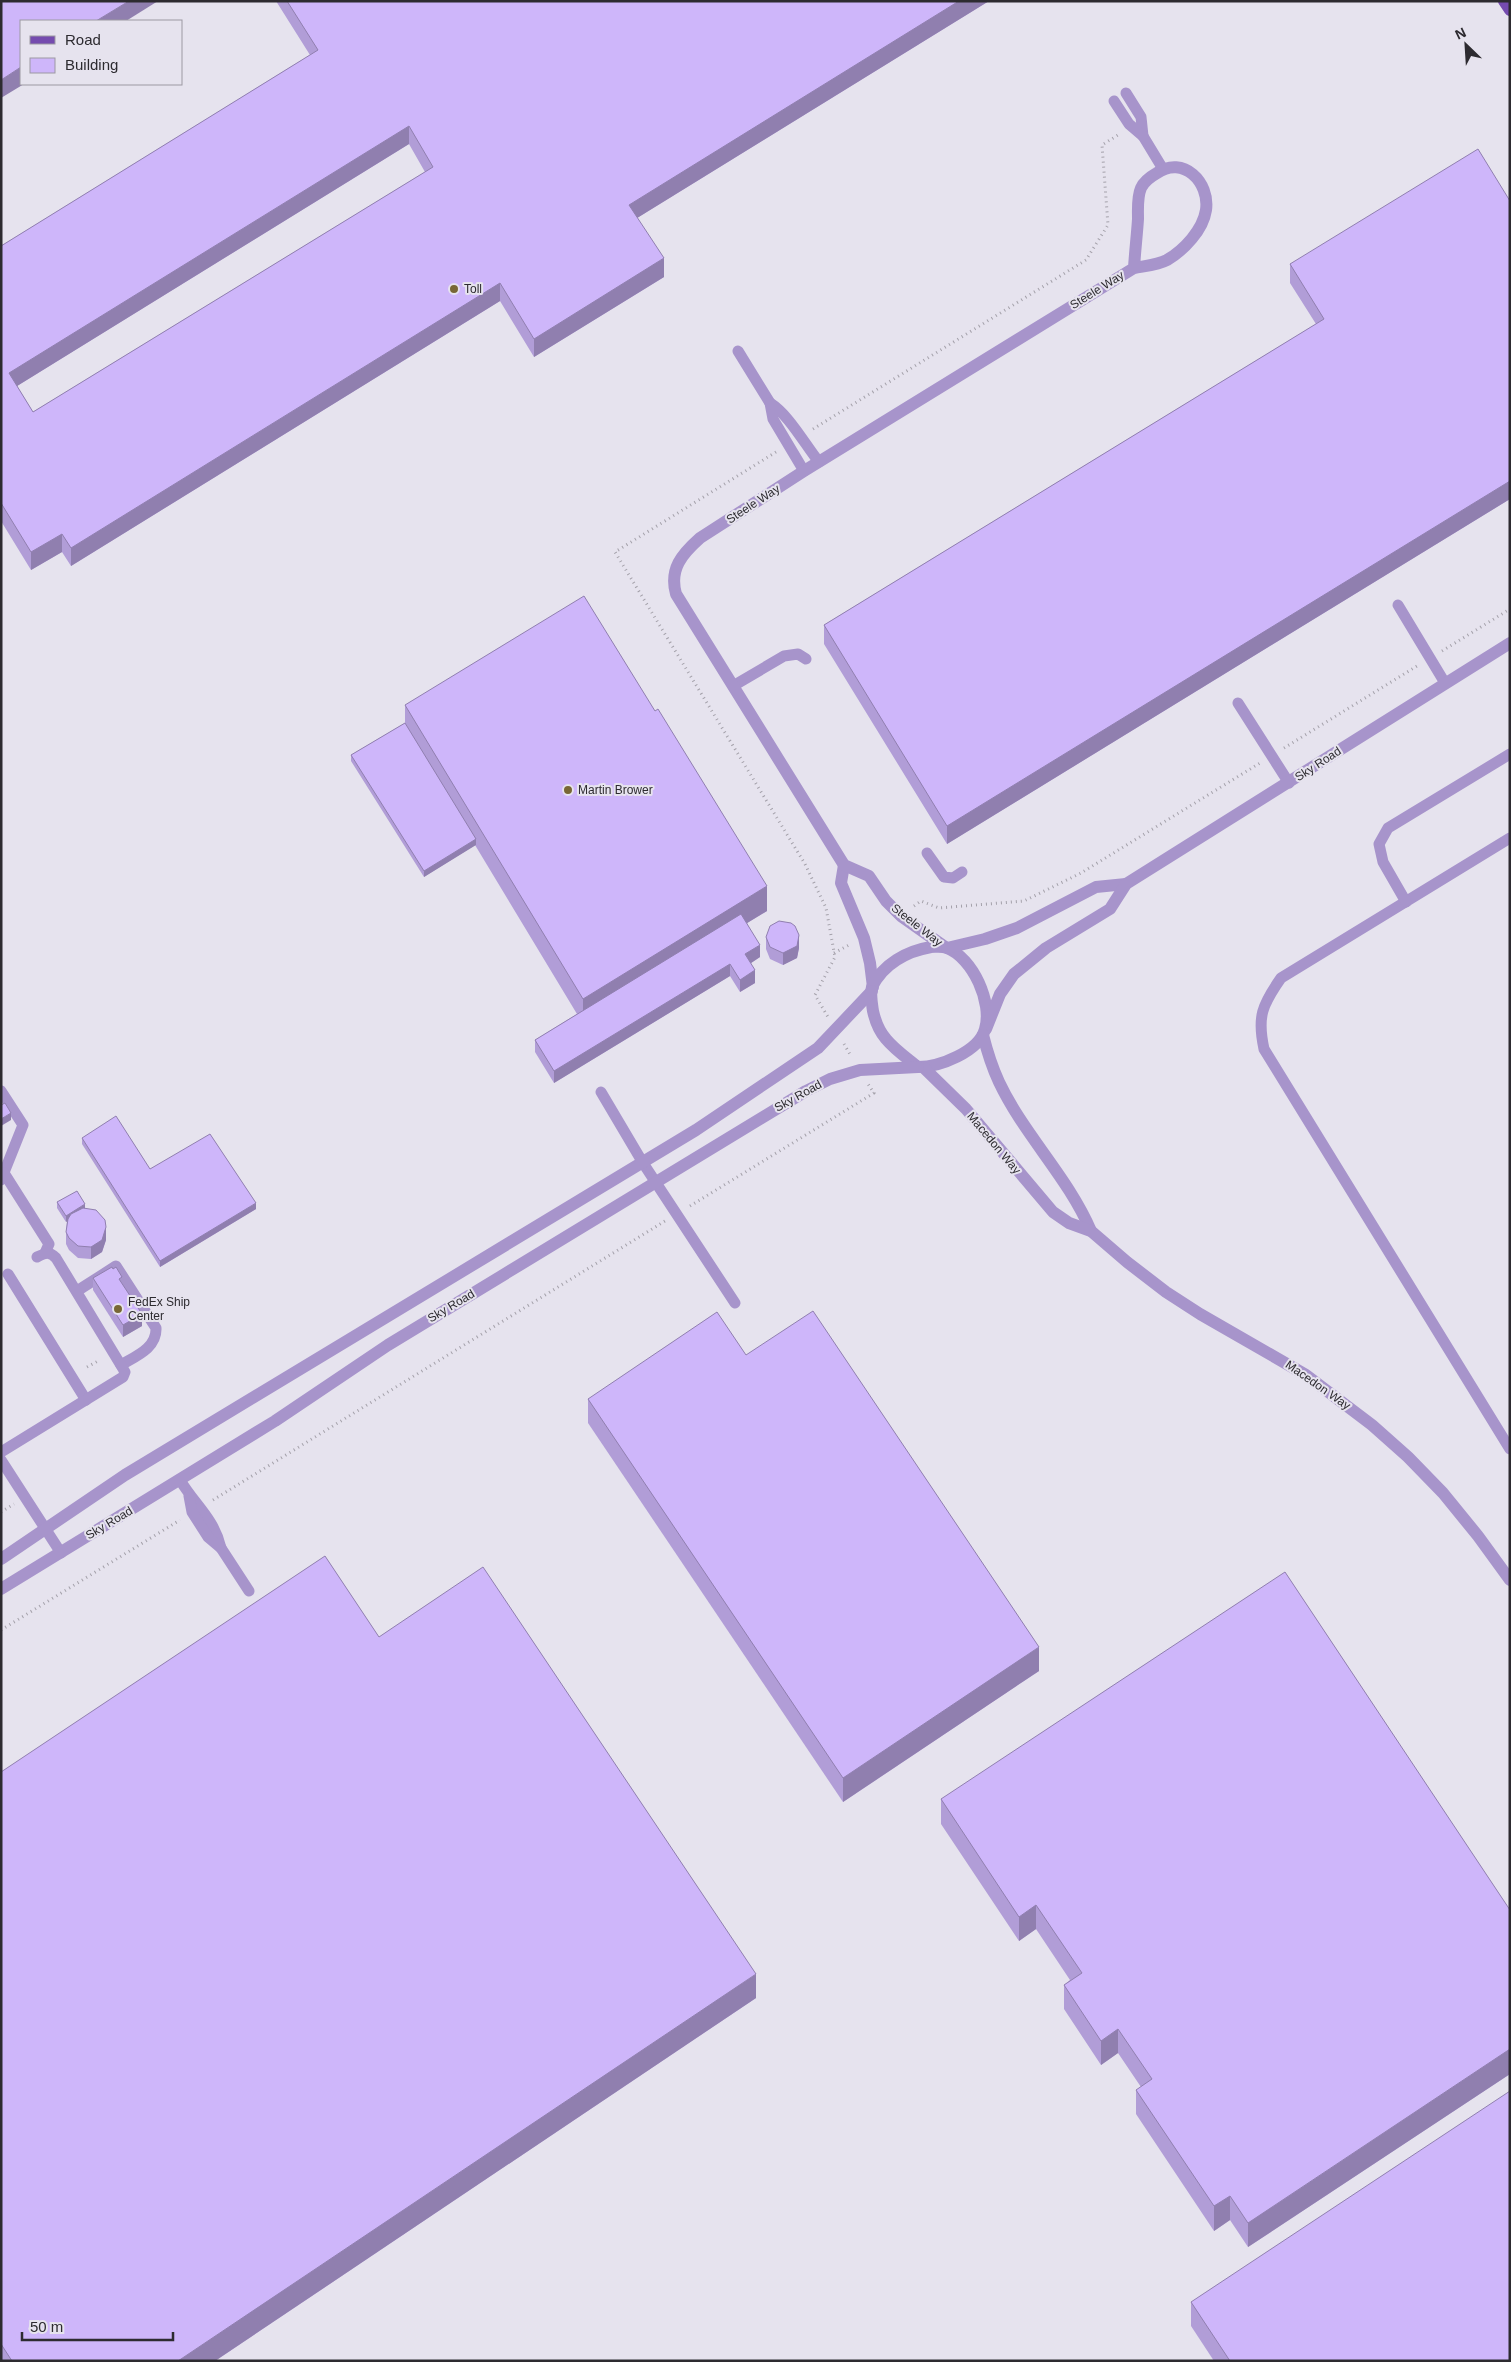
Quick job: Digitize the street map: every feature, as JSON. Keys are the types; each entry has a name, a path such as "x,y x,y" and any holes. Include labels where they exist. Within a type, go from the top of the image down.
{"main road":[{"path":"1504,1 1510,10"}],"street":[{"name":"Steele Way","path":"946,948 901,916 886,901 869,876 844,865 676,594 673,584 675,566 685,552 700,538 804,470 1134,268 1166,260 1189,242 1201,225 1206,210 1205,192 1197,177 1186,169 1163,168 1148,178 1140,189 1134,268"},
{"name":"Sky Road","path":"984,1032 1000,994 1014,974 1046,948 1110,909 1126,884 1510,643"},
{"path":"844,865 841,883 864,938 870,963 872,989 874,1013 878,1026 885,1038 920,1067 934,1066 955,1058 974,1045 984,1032 986,1007 979,980 971,968 946,948 931,947 909,953 887,968 872,989"},
{"name":"Sky Road","path":"946,948 985,939 1017,928 1096,887 1126,884"},
{"name":"Sky Road","path":"1,1559 125,1475 643,1163 793,1066 818,1048 836,1031 872,989"},
{"name":"Macedon Way","path":"984,1032 998,1081 1014,1109 1083,1211 1091,1231"},
{"name":"Sky Road","path":"1,1589 285,1414 388,1345 806,1091 830,1079 860,1070 920,1067"},
{"name":"Macedon Way","path":"920,1067 966,1109 1052,1212 1069,1223 1091,1231 1166,1292 1200,1314 1306,1375 1372,1425 1444,1493 1510,1580"}],"lane":[{"path":"1126,93 1141,117 1143,136"},
{"path":"1114,101 1132,126 1143,136 1163,168"},
{"path":"738,351 770,403 773,419 804,470"},
{"path":"770,403 782,411 799,438 819,462"},
{"path":"1398,605 1445,683"},
{"path":"734,686 784,656 798,654 806,660"},
{"path":"1238,703 1289,783"},
{"path":"1406,902 1382,862 1379,844 1388,828 1510,754"},
{"path":"1510,838 1281,978 1268,996 1261,1014 1260,1031 1264,1049 1510,1449"},
{"path":"927,853 944,877 953,878 962,872"},
{"path":"1,1091 22,1125 3,1177 49,1244 41,1255 51,1253 56,1258 125,1372 123,1377 1,1452"},
{"path":"601,1092 643,1163 735,1303"},
{"path":"76,1291 116,1266 156,1328 156,1336 153,1342 146,1349 121,1365"},
{"path":"8,1274 86,1400"},
{"path":"1,1460 61,1553"},
{"path":"180,1480 197,1509 208,1537 221,1548 249,1591"}],"path":[{"path":"799,438 1086,260 1108,225 1102,144 1132,126"},
{"path":"1,1630 874,1093 816,995 835,957 826,908 805,864 615,552 788,445"},
{"path":"901,916 921,901 939,908 1024,901 1081,873 1510,609"},
{"path":"834,953 864,938"}],"building":[{"path":"1,1 129,1 98,20 20,20 20,68 1,80"},
{"name":"Toll","path":"287,1 959,1 629,205 664,258 534,339 500,283 71,548 62,534 31,552 1,503 1,246 318,50","holes":["409,126 433,167 33,412 9,373"]},
{"path":"1478,149 1510,201 1510,481 947,826 824,625 1324,319 1290,264"},
{"name":"Martin Brower","path":"584,596 655,711 658,709 767,886 583,999 405,705"},
{"path":"405,723 476,839 424,871 351,755"},
{"path":"741,914 760,945 745,954 755,970 740,980 730,964 554,1071 535,1040"},
{"path":"779,921 791,923 795,926 799,935 797,946 783,953 770,947 766,937 770,926"},
{"path":"5,1103 11,1113 1,1119 1,1105"},
{"path":"116,1116 150,1169 210,1134 256,1203 160,1261 82,1138"},
{"path":"77,1191 85,1204 66,1216 57,1202"},
{"path":"83,1208 96,1210 105,1220 106,1227 102,1240 91,1247 78,1246 69,1238 66,1232 68,1219 71,1214"},
{"path":"112,1267 113,1269 116,1267 122,1277 119,1279 142,1314 123,1325 93,1278"},
{"path":"813,1311 1039,1647 843,1778 588,1399 717,1312 746,1355"},
{"path":"325,1556 379,1637 483,1567 756,1974 178,2361 12,2361 1,2344 1,1772"},
{"path":"1285,1572 1510,1910 1510,2049 1248,2223 1230,2196 1214,2206 1136,2090 1152,2079 1118,2029 1101,2041 1064,1985 1082,1973 1036,1905 1019,1917 941,1799"},
{"path":"1510,2091 1510,2361 1230,2361 1191,2302"}],"place":[{"name":"Toll","path":"454,289"},
{"name":"Martin Brower","path":"568,790"},
{"name":"FedEx Ship Center","path":"118,1309"}]}
